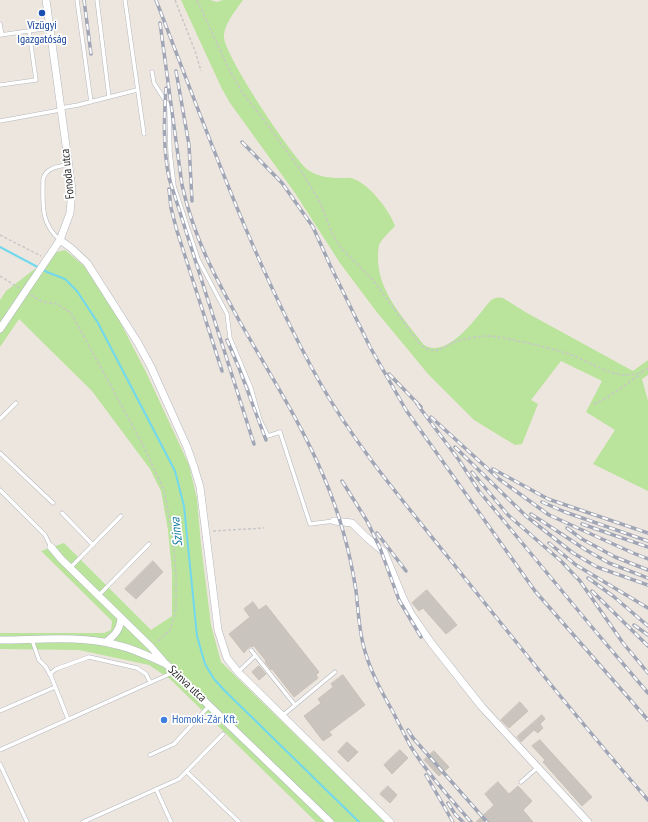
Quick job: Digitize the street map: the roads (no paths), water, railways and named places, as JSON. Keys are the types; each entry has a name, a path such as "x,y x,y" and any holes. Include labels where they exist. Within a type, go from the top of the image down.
{"street":[{"name":"Fonoda utca","path":"0,329 34,278 45,255 60,240 69,219 71,205 72,188 46,0"},
{"path":"60,240 87,263 138,343 151,367 194,467 200,487 218,630 227,658 237,672 390,822"},
{"path":"334,521 352,523 384,552 411,614 432,644 482,707 588,822"},
{"path":"51,547 70,568 151,647 166,664"},
{"path":"106,642 119,630 121,618"},
{"name":"Szinva utca","path":"0,640 73,639 106,642 135,650 166,664 330,822"}],"lane":[{"path":"77,0 91,102"},
{"path":"97,0 109,97"},
{"path":"125,0 144,134"},
{"path":"0,24 1,35 50,28"},
{"path":"0,85 36,80 29,31"},
{"path":"152,72 154,82 169,109 170,152 174,186 198,259 227,314 230,338 251,388 260,420 268,436 280,432 310,524 334,521"},
{"path":"0,121 91,102 137,90"},
{"path":"60,240 50,230 44,218 43,180 47,171 68,164"},
{"path":"0,418 16,403"},
{"path":"0,453 53,503"},
{"path":"0,490 45,535 51,547"},
{"path":"62,513 93,545"},
{"path":"70,568 121,516"},
{"path":"99,596 149,544"},
{"path":"32,640 39,660 46,667 51,676 68,719"},
{"path":"251,650 294,705"},
{"path":"237,672 256,656"},
{"path":"51,676 51,673 56,669 89,657 137,668 146,674 150,682"},
{"path":"0,750 175,672"},
{"path":"282,716 335,672"},
{"path":"0,711 55,687"},
{"path":"150,755 174,744 210,705"},
{"path":"83,822 179,779 223,734"},
{"path":"0,764 27,822"},
{"path":"521,782 537,768"},
{"path":"187,772 239,822"},
{"path":"156,789 171,822"}],"waterway":[{"name":"Szinva","path":"0,247 47,272 65,279 77,291 98,323 175,471 184,506 197,636 205,664 214,679 359,822"}],"railway":[{"path":"84,0 91,54"},
{"path":"156,0 231,194 251,241 272,289 319,381 333,405 348,428 397,494 547,680 648,800"},
{"path":"160,23 182,185 192,222 213,272 305,436 329,489 339,517 351,561 363,644 376,680 411,747 440,786 471,822"},
{"path":"176,71 189,145 192,201"},
{"path":"166,88 164,133 169,178 254,444"},
{"path":"242,142 282,183 313,227 370,347 406,410 535,591 648,720"},
{"path":"169,189 171,208 177,231 222,371"},
{"path":"227,340 266,440"},
{"path":"389,374 421,407"},
{"path":"417,404 459,460 479,491 648,693"},
{"path":"431,417 499,479 549,515 648,559"},
{"path":"455,447 526,516 573,553 597,567 648,585"},
{"path":"493,469 548,499 648,533"},
{"path":"472,472 508,515 561,561 580,581 623,643 648,673"},
{"path":"342,481 367,521 380,548 399,600 421,637"},
{"path":"542,502 565,512 648,541"},
{"path":"531,514 586,550 609,563 648,578"},
{"path":"582,524 648,547"},
{"path":"567,528 582,539 615,557 648,570"},
{"path":"377,533 406,571"},
{"path":"549,543 576,565 648,608"},
{"path":"588,578 613,596 648,626"},
{"path":"592,591 648,646"},
{"path":"634,625 648,635"},
{"path":"408,730 413,738 487,822"},
{"path":"426,775 453,822"},
{"path":"448,803 455,814 463,822"}],"place":[{"name":"Vízügyi Igazgatóság","path":"42,13"},
{"name":"Homoki-Zár Kft.","path":"164,720"}]}
